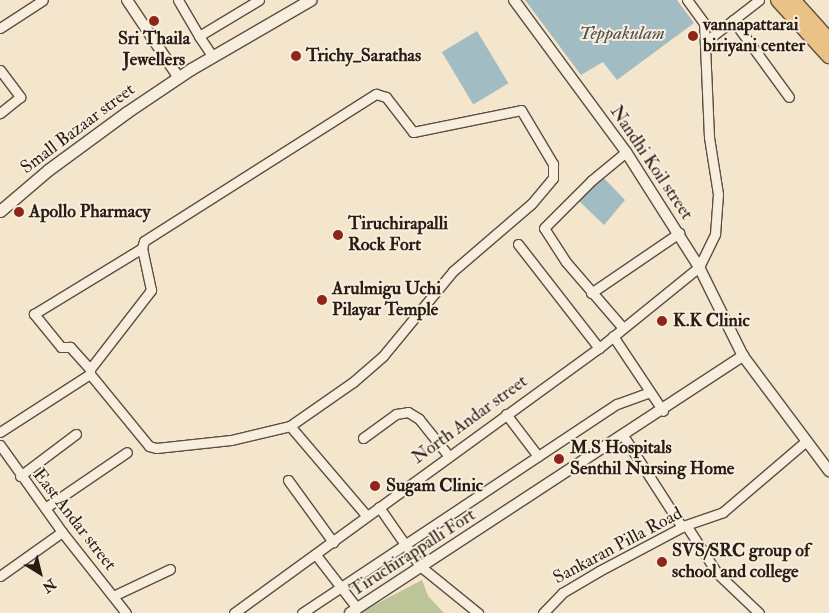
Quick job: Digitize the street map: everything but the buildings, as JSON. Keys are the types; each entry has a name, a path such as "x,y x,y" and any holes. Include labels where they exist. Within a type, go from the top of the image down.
{"main road":[{"name":"Small Bazaar street","path":"0,211 48,170 179,78 310,0"},
{"path":"778,0 829,56"},
{"path":"793,0 829,40"}],"street":[{"path":"0,28 43,0"},
{"path":"178,0 213,57"},
{"path":"199,36 259,0"},
{"name":"Nandhi Koil street","path":"514,0 626,152 679,233 744,356 829,471"},
{"path":"688,0 704,22 709,137 718,194 717,218 713,241 699,268"},
{"path":"706,41 759,0"},
{"path":"131,2 179,78"},
{"path":"733,20 789,97"},
{"path":"0,70 20,97 0,113"},
{"path":"0,432 90,371 151,290 142,248 144,241 377,94 386,97 413,132 516,109 524,112 554,164 553,178 531,204 453,270 383,356 353,382 290,426 231,440 156,448 149,446 90,371 70,347 61,347 34,314 142,248"},
{"path":"623,328 566,262 544,228 592,180 626,152"},
{"path":"591,293 679,233"},
{"path":"518,244 598,348"},
{"name":"North Andar street","path":"234,613 316,555 448,455 598,348 699,268"},
{"path":"613,336 648,393 663,411"},
{"name":"Tiruchirappalli Fort","path":"354,611 420,566 624,437 744,356"},
{"path":"302,613 617,404 648,393"},
{"path":"362,438 396,414 408,412 419,419 448,455"},
{"path":"506,414 538,456"},
{"path":"290,426 367,516"},
{"path":"20,476 76,434"},
{"path":"624,437 717,573 759,613"},
{"name":"Sankaran Pilla Road","path":"543,613 562,593 684,526 724,512 806,441"},
{"name":"East Andar street","path":"0,444 20,476 126,613"},
{"path":"44,508 127,452"},
{"path":"288,480 333,542"},
{"path":"378,507 407,543 420,566 478,613"},
{"path":"0,576 62,532"},
{"path":"316,555 341,586 354,611"},
{"path":"113,596 170,569"}],"green space":[{"path":"422,580 428,596 444,613 359,613"}],"water":[{"name":"Teppakulam","path":"525,0 677,0 694,23 617,80 603,62 581,75"},
{"path":"477,31 508,83 473,104 442,52"},
{"path":"600,174 625,200 604,225 578,200"}],"place":[{"name":"Sri Thaila Jewellers","path":"154,21"},
{"name":"vannapattarai biriyani center","path":"693,36"},
{"name":"Trichy_Sarathas","path":"296,56"},
{"name":"Apollo Pharmacy","path":"19,212"},
{"name":"Tiruchirapalli Rock Fort","path":"338,235"},
{"name":"Arulmigu Uchi Pilayar Temple","path":"322,300"},
{"name":"K.K Clinic","path":"662,321"},
{"name":"M.S Hospitals Senthil Nursing Home","path":"559,459"},
{"name":"Sugam Clinic","path":"375,486"},
{"name":"SVS/SRC group of school and college","path":"662,562"}]}
